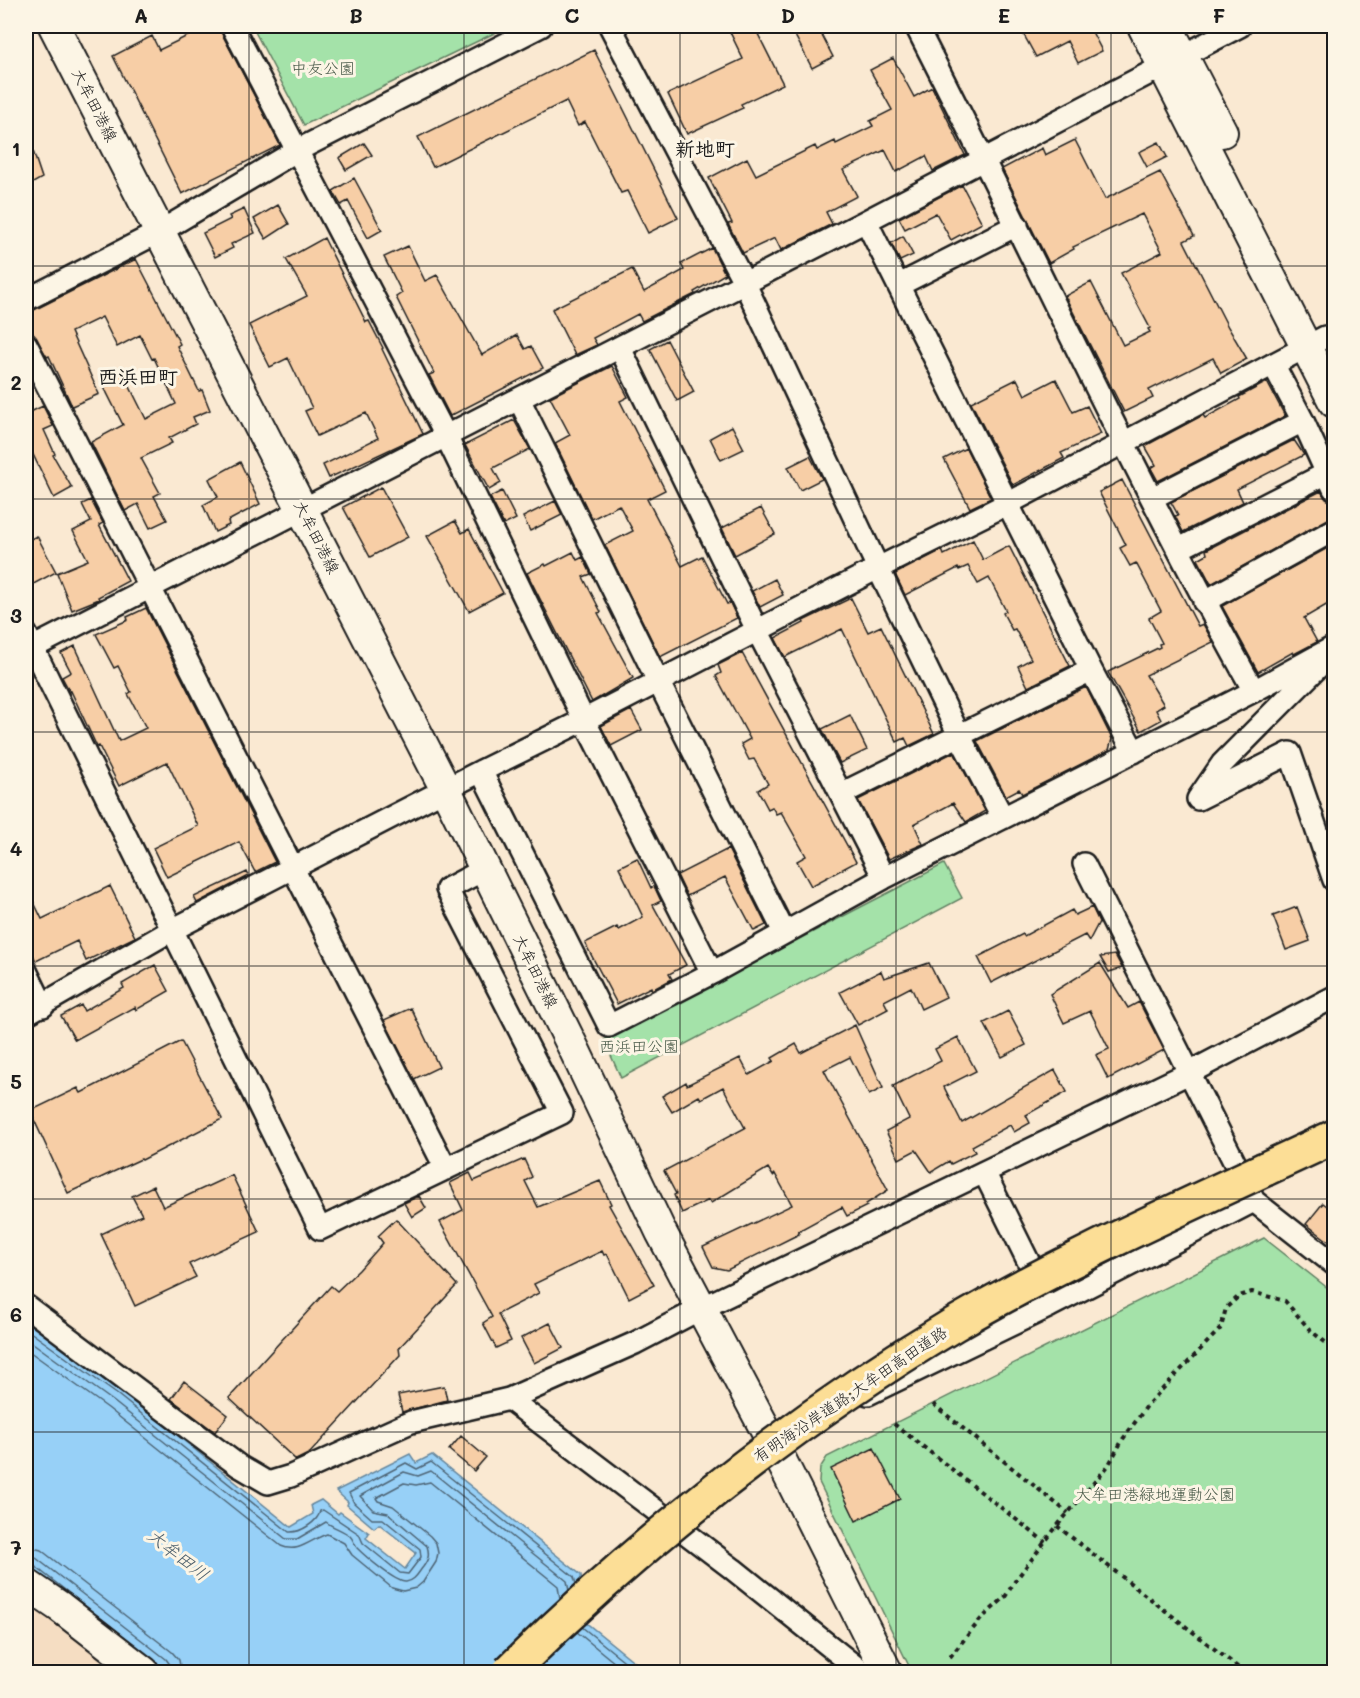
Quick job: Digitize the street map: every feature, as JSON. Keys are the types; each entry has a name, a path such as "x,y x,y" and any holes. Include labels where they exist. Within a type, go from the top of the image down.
{"highway":[{"name":"有明海沿岸道路;大牟田高田道路","path":"509,1672 562,1620 653,1539 745,1465 854,1388 954,1325 1079,1256 1335,1137"}],"street":[{"name":"大牟田港線","path":"54,26 446,790 575,1051 661,1232 771,1440 887,1672"},
{"path":"232,26 446,436 584,720 712,973"},
{"path":"26,300 161,231 296,151 541,26"},
{"path":"610,26 745,284 878,568 959,735 1003,818"},
{"path":"916,26 1204,602 1254,692"},
{"path":"1143,26 1174,61 1322,346 1335,402"},
{"path":"1167,26 1174,61"},
{"path":"485,869 447,889 562,1113 320,1229 28,645 303,511 1240,26"},
{"path":"866,221 1134,752"},
{"path":"899,285 1017,225"},
{"path":"26,344 446,1169"},
{"path":"26,971 34,1010 172,930 1124,444 1273,364 1322,346"},
{"path":"620,348 757,630 884,878"},
{"path":"1179,549 1331,481 1273,364"},
{"path":"519,399 784,932"},
{"path":"1152,498 1303,421"},
{"path":"1204,602 1335,530"},
{"path":"481,771 609,1026 712,973 884,878 1335,649"},
{"path":"1335,649 1222,764 1198,799 1290,753 1335,880"},
{"path":"841,794 1091,670"},
{"path":"1084,864 1254,1201 1335,1264"},
{"path":"26,1306 239,1466 268,1483 301,1471 411,1422 509,1399 635,1343 702,1308 1189,1073 1335,997"},
{"path":"984,1172 1050,1306"},
{"path":"771,1440 1050,1306 1254,1201"},
{"path":"509,1399 734,1569 862,1672"},
{"path":"26,1584 60,1607 144,1672"}],"path":[{"path":"950,1657 981,1619 1005,1597 1057,1526 1108,1466 1149,1402 1221,1328 1226,1308 1239,1296 1252,1292 1285,1301 1311,1331 1335,1349"},
{"path":"933,1404 1068,1513"},
{"path":"894,1424 1045,1542"},
{"path":"1057,1526 1244,1672"}],"shaded area":[{"path":"26,1601 52,1620 120,1672 26,1672"}],"green space":[{"name":"中友公園","path":"252,26 509,26 304,125"},
{"name":"西浜田公園","path":"944,864 962,898 621,1078 604,1040"},
{"name":"大牟田港緑地運動公園","path":"1264,1238 1334,1293 1334,1672 912,1672 819,1482 820,1468 827,1457"}],"water":[{"name":"大牟田川","path":"26,1321 121,1390 291,1527 313,1514 311,1505 321,1500 338,1514 340,1512 369,1533 366,1538 405,1569 416,1553 379,1524 374,1528 347,1505 348,1502 336,1491 410,1454 416,1463 432,1455 581,1575 584,1621 647,1672 162,1672 26,1567"}],"building":[{"path":"208,26 219,26 280,145 182,194 113,56 152,36 159,50"},
{"path":"727,26 754,26 783,84 741,104 743,108 687,134 668,94 743,59"},
{"path":"790,26 817,26 833,57 812,68"},
{"path":"1019,26 1095,26 1090,28 1102,51 1078,63 1067,41 1036,57"},
{"path":"594,50 678,218 648,233 627,191 621,193 585,122 578,126 566,101 433,167 418,137"},
{"path":"893,58 914,97 932,87 965,155 933,171 926,156 896,172 885,150 843,170 857,196 826,212 832,224 781,250 775,238 743,253 728,224 732,223 709,178 747,158 756,175 815,146 817,150 835,141 836,144 873,126 870,121 892,110 870,70"},
{"path":"28,136 42,178 26,187 26,137"},
{"path":"1075,140 1105,199 1160,172 1194,236 1184,241 1247,359 1221,373 1213,358 1149,390 1153,398 1124,412 1065,296 1091,282 1123,345 1150,332 1148,329 1150,328 1121,273 1162,252 1142,214 1073,247 1074,249 1049,263 1002,169 1042,148 1045,155"},
{"path":"1159,142 1167,157 1147,167 1139,152"},
{"path":"364,143 372,155 346,170 339,158"},
{"path":"354,178 382,230 368,238 348,201 341,205 333,191"},
{"path":"962,185 982,223 951,240 936,213 905,229 899,218"},
{"path":"278,205 289,224 266,239 254,219"},
{"path":"244,209 255,233 231,244 233,248 215,257 203,233 231,219 229,216"},
{"path":"903,236 913,255 900,261 891,243"},
{"path":"324,238 366,322 369,321 383,348 423,434 329,478 323,465 378,438 366,413 317,436 305,411 312,408 288,358 270,367 249,325 307,296 286,259"},
{"path":"408,246 425,281 437,275 482,355 517,335 525,349 531,346 543,368 450,416 429,375 434,373 396,297 402,293 384,257"},
{"path":"712,248 725,274 694,292 695,294 642,321 638,314 593,338 597,345 575,355 552,309 632,269 644,292 684,270 681,264"},
{"path":"136,259 180,344 177,346 199,391 202,390 210,410 193,417 196,424 169,438 172,443 141,458 160,493 154,496 167,520 150,528 138,504 125,511 91,442 123,425 101,381 122,371 146,419 176,404 154,358 152,359 140,335 117,347 102,317 71,332 99,394 72,406 49,356 47,357 33,334 26,315"},
{"path":"667,340 694,392 677,401 650,349"},
{"path":"612,366 628,397 620,401 665,490 647,499 682,566 702,556 727,604 730,603 737,618 660,657 605,545 633,531 619,505 592,519 555,443 570,435 550,397"},
{"path":"1017,379 1025,395 1056,379 1073,412 1087,406 1101,434 1061,453 1064,458 1013,485 971,402"},
{"path":"1267,382 1285,416 1158,481 1151,468 1156,465 1145,446 1203,415 1205,418"},
{"path":"43,406 53,426 44,430 55,454 53,455 72,488 54,498 26,440 26,414"},
{"path":"514,420 530,449 493,468 501,483 489,490 465,445"},
{"path":"732,426 744,449 721,460 710,438"},
{"path":"1294,440 1304,455 1237,489 1243,502 1183,532 1171,502"},
{"path":"966,448 991,498 970,508 944,459"},
{"path":"810,456 822,479 800,490 788,467"},
{"path":"240,462 260,504 228,521 229,525 215,532 203,505 218,497 209,479"},
{"path":"1122,480 1198,626 1203,624 1213,642 1146,675 1164,705 1156,710 1161,720 1141,731 1108,672 1160,647 1159,644 1162,643 1149,618 1161,611 1136,563 1130,566 1120,548 1126,545 1099,492"},
{"path":"381,487 408,537 370,557 343,507"},
{"path":"502,491 516,519 504,525 490,497"},
{"path":"1321,491 1335,509 1335,517 1211,584 1198,559 1207,554 1206,550"},
{"path":"91,500 103,523 99,525 128,581 98,597 99,599 72,610 57,573 88,560 73,531 91,522 82,504"},
{"path":"555,501 562,515 530,531 523,517"},
{"path":"761,508 775,534 735,555 722,528"},
{"path":"455,521 462,533 469,529 503,593 469,611 427,536"},
{"path":"37,536 56,572 26,588 26,541"},
{"path":"973,540 983,560 1009,546 1070,666 1028,687 1018,666 1031,659 1015,629 1012,630 1003,613 1006,611 989,578 978,584 968,566 959,570 958,568 905,595 895,574 942,550 944,555"},
{"path":"1335,544 1335,600 1304,618 1317,642 1294,654 1293,652 1258,672 1222,606"},
{"path":"573,552 577,560 583,557 591,574 583,577 601,612 598,613 633,678 592,702 527,573"},
{"path":"775,579 783,595 760,607 752,591"},
{"path":"851,598 868,632 881,626 934,734 909,746 905,738 897,742 842,629 785,657 775,638 804,623 803,621"},
{"path":"146,608 275,862 255,872 239,842 167,877 153,848 198,826 167,762 119,786 62,677 71,672 61,653 75,646 119,741 146,728 128,694 131,692 118,666 114,668 96,634 128,620 127,617"},
{"path":"742,653 856,862 811,886 797,861 806,856 781,812 776,814 772,807 768,809 758,790 768,784 754,759 749,760 741,744 750,739 716,676 721,673 718,665"},
{"path":"1086,687 1112,739 1109,750 1022,794 1019,789 1006,796 977,741"},
{"path":"631,710 642,730 611,746 601,726"},
{"path":"850,715 867,750 840,763 822,729"},
{"path":"954,752 985,811 966,822 953,803 914,824 923,844 889,859 858,800"},
{"path":"728,849 766,925 754,931 725,877 687,896 677,875"},
{"path":"637,858 651,888 654,886 661,901 653,905 686,965 669,974 672,979 617,1004 585,943 617,927 619,930 643,917 619,867"},
{"path":"247,872 249,876 197,903 194,897"},
{"path":"26,886 42,919 110,886 135,937 86,961 77,941 36,961 26,940"},
{"path":"1092,907 1099,922 1089,941 1085,935 991,983 978,957 1072,910 1075,915"},
{"path":"1297,907 1310,941 1286,950 1273,916"},
{"path":"1115,955 1122,968 1109,972 1100,957"},
{"path":"929,963 946,997 921,1009 911,987 884,1001 888,1009 858,1025 840,992 881,971 884,978"},
{"path":"1100,963 1128,1008 1139,1002 1164,1050 1108,1079 1096,1055 1109,1049 1090,1011 1064,1023 1050,994"},
{"path":"155,965 169,991 75,1040 61,1016 81,1005 84,1011 124,988 122,984"},
{"path":"411,1008 439,1067 414,1079 384,1020"},
{"path":"1008,1011 1026,1045 1002,1057 984,1023"},
{"path":"855,1025 883,1088 869,1095 850,1057 824,1070 888,1190 866,1204 867,1206 847,1216 842,1207 798,1231 799,1234 727,1270 713,1267 703,1247 792,1205 775,1174 773,1176 768,1168 711,1203 709,1200 682,1213 674,1195 676,1194 664,1171 745,1128 723,1087 701,1099 699,1096 672,1112 662,1096 686,1082 687,1085 740,1058 749,1075 774,1061 772,1058 796,1044 801,1053"},
{"path":"958,1037 976,1071 944,1087 962,1123 1055,1070 1067,1092 1026,1115 1030,1123 1014,1132 1010,1125 972,1146 975,1152 951,1164 949,1161 931,1172 916,1150 899,1159 886,1131 909,1119 893,1086 941,1061 935,1049"},
{"path":"181,1041 222,1119 142,1160 68,1193 30,1111 78,1088 81,1093"},
{"path":"524,1159 532,1177 525,1181 538,1207 600,1181 611,1204 609,1205 654,1285 629,1298 607,1254 604,1255 602,1251 534,1284 539,1293 498,1314 511,1341 496,1348 483,1323 492,1317 440,1222 463,1210 450,1183 470,1173 474,1181"},
{"path":"232,1175 259,1232 189,1264 196,1277 135,1306 101,1234 142,1215 132,1196 153,1186 163,1207"},
{"path":"419,1196 426,1208 412,1217 404,1203"},
{"path":"1323,1203 1335,1212 1335,1246 1306,1224"},
{"path":"396,1219 457,1285 399,1348 400,1355 310,1453 296,1460 229,1398 331,1286 337,1291 359,1270 383,1243 378,1236"},
{"path":"550,1323 563,1348 534,1363 521,1338"},
{"path":"184,1381 228,1415 215,1432 171,1399"},
{"path":"444,1386 447,1400 402,1412 398,1395"},
{"path":"461,1436 486,1457 474,1471 449,1450"},
{"path":"874,1448 900,1499 856,1521 831,1469"}],"district":[{"name":"新地町","path":"705,149"},
{"name":"西浜田町","path":"138,377"}]}
